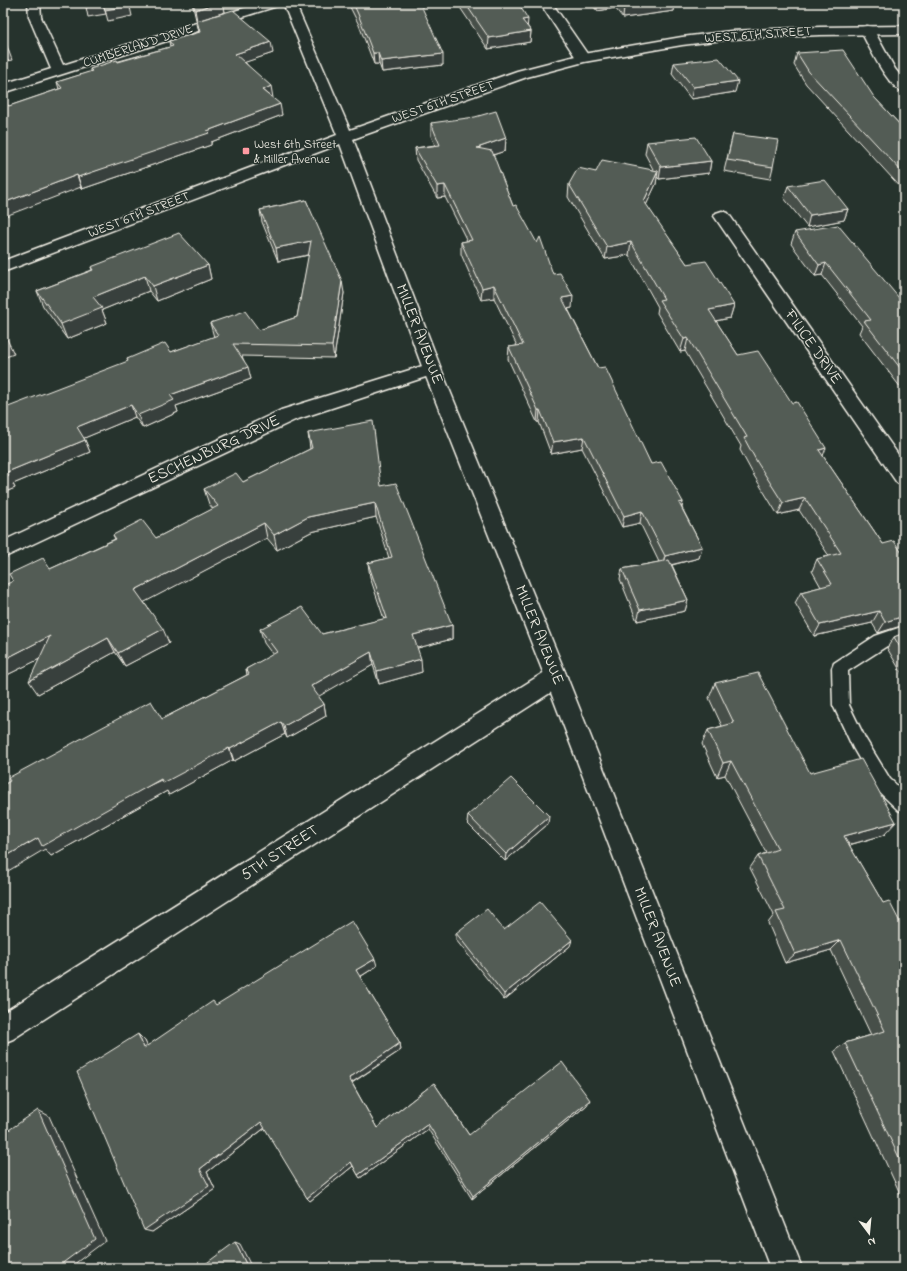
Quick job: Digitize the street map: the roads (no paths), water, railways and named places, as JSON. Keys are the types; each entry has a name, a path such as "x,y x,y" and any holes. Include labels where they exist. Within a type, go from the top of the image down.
{"street":[{"path":"34,3 35,17 59,71"},
{"name":"CUMBERLAND DRIVE","path":"3,89 273,3"},
{"name":"MILLER AVENUE","path":"289,3 345,137 432,370 556,677 786,1268"},
{"path":"546,3 583,58"},
{"name":"WEST 6TH STREET","path":"3,267 345,137 522,74 583,58 731,35 820,30 904,30"},
{"path":"867,30 889,71 904,88"},
{"name":"FILICE DRIVE","path":"722,216 904,478"},
{"name":"ESCHENBURG DRIVE","path":"3,550 288,415 432,370"},
{"name":"5TH STREET","path":"3,1029 556,677"}],"lane":[{"path":"904,633 881,640 840,668 840,705 859,744 884,785 904,804"}],"place":[{"name":"West 6th Street & Miller Avenue","path":"246,151"}]}
